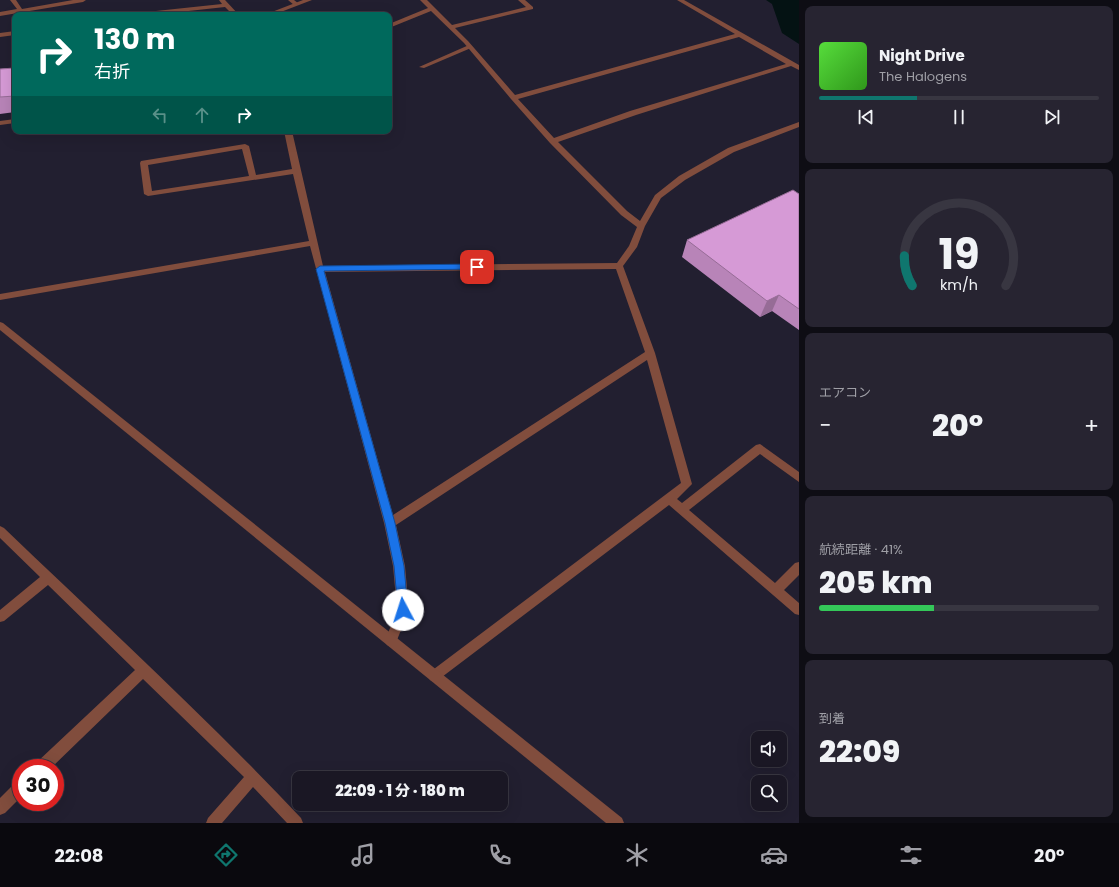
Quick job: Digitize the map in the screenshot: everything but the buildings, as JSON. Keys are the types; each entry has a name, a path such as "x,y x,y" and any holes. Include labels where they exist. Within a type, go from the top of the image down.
{"street":[{"path":"273,12 293,2 309,0"},
{"path":"423,0 431,10 469,47 553,141 624,214 641,226"},
{"path":"450,27 531,8 521,0"},
{"path":"680,0 799,68"},
{"path":"392,25 431,10"},
{"path":"0,35 12,34"},
{"path":"513,98 741,34"},
{"path":"553,141 633,113 792,64"},
{"path":"0,123 12,121"},
{"path":"619,266 633,247 641,226 658,197 682,178 731,150 799,124"},
{"path":"289,134 313,243 390,523 399,566 403,610 391,641"},
{"path":"253,178 245,146 144,163 148,194 253,178 296,171"},
{"path":"0,297 313,243"},
{"path":"320,269 619,266"},
{"path":"434,676 669,499 686,484 650,352 619,266"},
{"path":"0,326 617,823"},
{"path":"390,523 650,352"},
{"path":"681,510 760,448 799,478"},
{"path":"669,499 799,610"},
{"path":"0,531 253,777 296,823"},
{"path":"776,590 799,567"},
{"path":"0,617 49,577"},
{"path":"50,759 144,670"},
{"path":"213,823 253,777"},
{"path":"0,808 12,796"}],"lane":[{"path":"13,0 20,10"},
{"path":"0,14 84,0"},
{"path":"157,12 224,2 233,12"},
{"path":"422,67 469,47"}],"shaded area":[{"path":"766,0 799,0 799,44 782,33 772,4"}],"route":[{"path":"403,610 399,566 390,523 320,269 477,267"}]}
